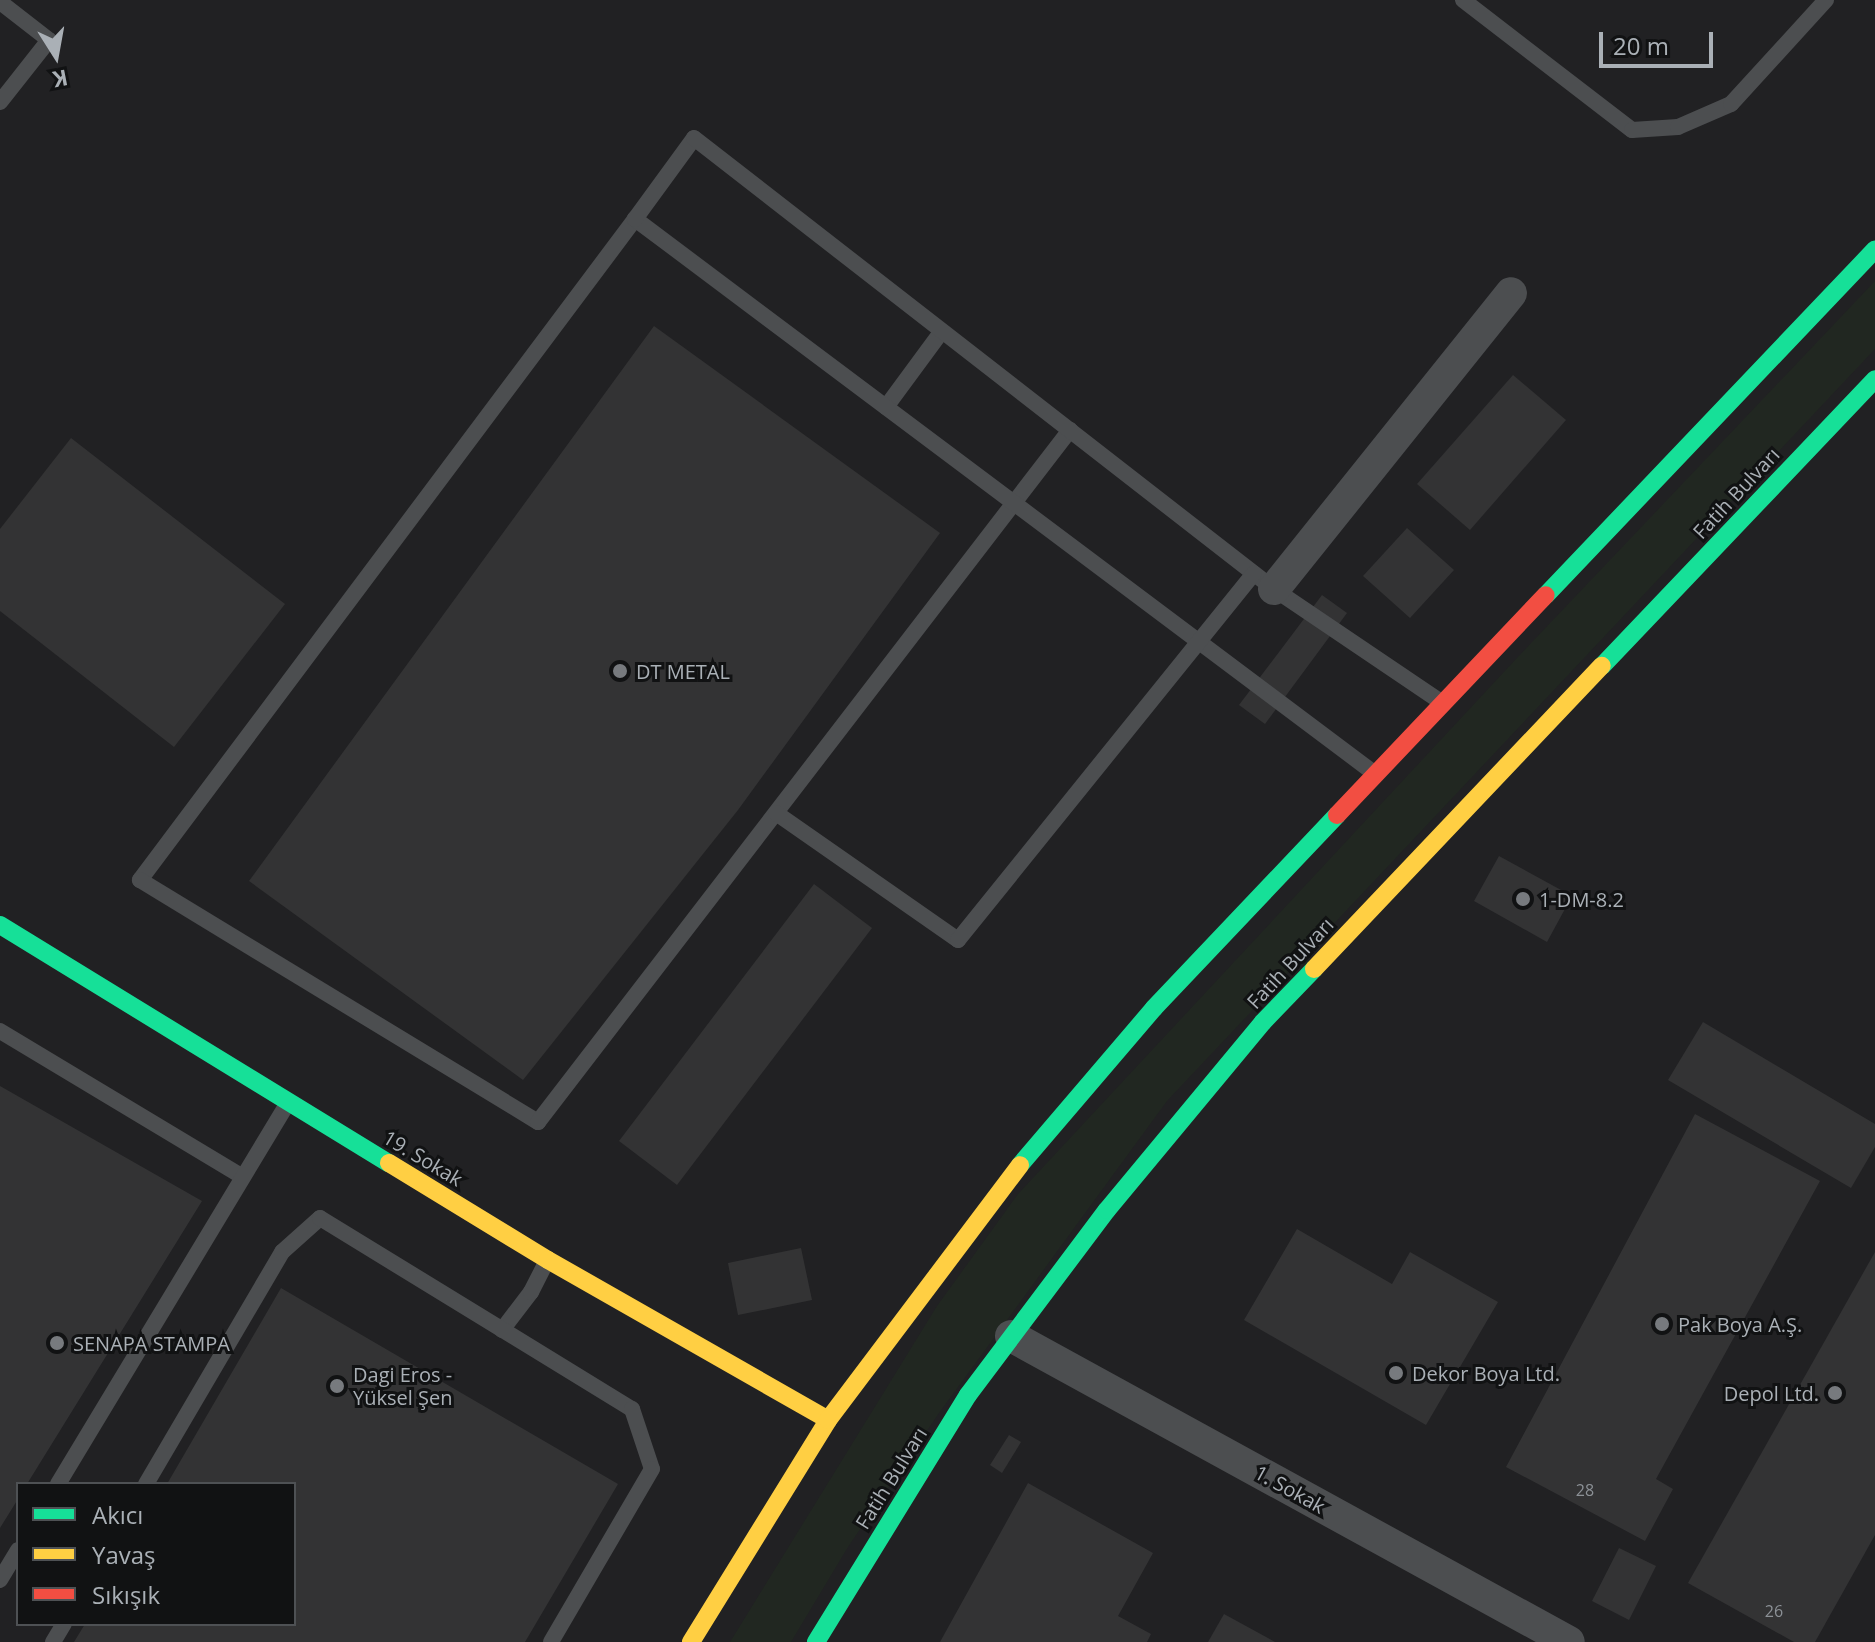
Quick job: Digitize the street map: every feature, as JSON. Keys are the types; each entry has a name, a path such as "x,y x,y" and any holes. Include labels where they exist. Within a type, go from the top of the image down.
{"main road":[{"path":"691,1642 828,1420 999,1189 1154,1008 1446,705 1875,250"},
{"name":"Fatih Bulvarı","path":"816,1642 968,1395 1107,1210 1263,1022 1875,379"},
{"name":"19. Sokak","path":"0,925 548,1260 828,1420"}],"street":[{"path":"1264,581 1511,293"},
{"name":"1. Sokak","path":"1011,1336 1569,1642"}],"lane":[{"path":"1463,0 1632,130 1678,127 1731,104 1826,0"},
{"path":"0,2 49,40 0,102"},
{"path":"1070,430 538,1122 140,880 694,138 942,331 1070,430 1264,581 1446,705"},
{"path":"635,219 1377,775"},
{"path":"886,407 942,331"},
{"path":"776,813 958,940 1197,639 1264,581"},
{"path":"0,1031 243,1177"},
{"path":"59,1482 289,1102"},
{"path":"147,1482 282,1252 320,1218 632,1409 652,1469 551,1642"},
{"path":"502,1330 531,1292 548,1260"},
{"path":"0,1580 16,1553"}],"shaded area":[{"path":"0,0 1875,0 1875,1642 0,1642"},
{"path":"1875,281 1875,349 1167,1101 939,1413 848,1547 791,1642 730,1642 937,1306 1018,1194 1516,659"}],"building":[{"name":"DT METAL","path":"654,326 940,533 738,810 523,1080 249,881"},
{"path":"1513,375 1566,420 1470,530 1417,484"},
{"path":"71,438 285,604 174,747 0,611 0,529"},
{"path":"1407,528 1454,570 1410,618 1363,576"},
{"path":"1322,595 1347,613 1265,724 1239,705"},
{"name":"1-DM-8.2","path":"1499,856 1572,896 1547,942 1474,901"},
{"path":"814,884 872,928 677,1185 619,1141"},
{"path":"1703,1022 1875,1124 1875,1147 1851,1188 1668,1080"},
{"name":"SENAPA STAMPA","path":"0,1086 202,1201 28,1482 16,1482 16,1502 0,1528"},
{"name":"Pak Boya A.Ş.","path":"1695,1114 1820,1181 1656,1479 1673,1489 1645,1541 1506,1467"},
{"name":"Dekor Boya Ltd.","path":"1297,1229 1392,1284 1410,1252 1498,1302 1426,1425 1244,1320"},
{"path":"801,1248 812,1300 738,1315 728,1263"},
{"name":"Depol Ltd.","path":"1875,1252 1875,1535 1815,1642 1794,1642 1688,1583"},
{"name":"Dagi Eros - Yüksel Şen","path":"281,1288 618,1484 525,1642 74,1642 84,1626 296,1626 296,1482 168,1482"},
{"path":"1009,1435 1021,1442 1002,1473 990,1465"},
{"path":"1028,1483 1153,1553 1118,1616 1151,1634 1147,1642 940,1642"},
{"path":"1619,1548 1656,1566 1629,1620 1592,1601"},
{"path":"1224,1614 1275,1642 1208,1642"}],"traffic: fast":[{"path":"1546,595 1875,250"},
{"path":"1602,666 1875,379"},
{"path":"1020,1165 1154,1008 1337,815"},
{"path":"0,925 389,1163"},
{"path":"816,1642 968,1395 1107,1210 1263,1022 1314,969"}],"traffic: slow":[{"path":"1314,969 1602,666"},
{"path":"389,1163 548,1260 828,1420"},
{"path":"691,1642 828,1420 1020,1165"}],"traffic: jam":[{"path":"1337,815 1546,595"}],"place":[{"name":"DT METAL","path":"620,671"},
{"name":"1-DM-8.2","path":"1523,899"},
{"name":"Pak Boya A.Ş.","path":"1662,1324"},
{"name":"SENAPA STAMPA","path":"57,1343"},
{"name":"Dekor Boya Ltd.","path":"1396,1373"},
{"name":"Dagi Eros - Yüksel Şen","path":"337,1386"},
{"name":"Depol Ltd.","path":"1835,1393"}]}
